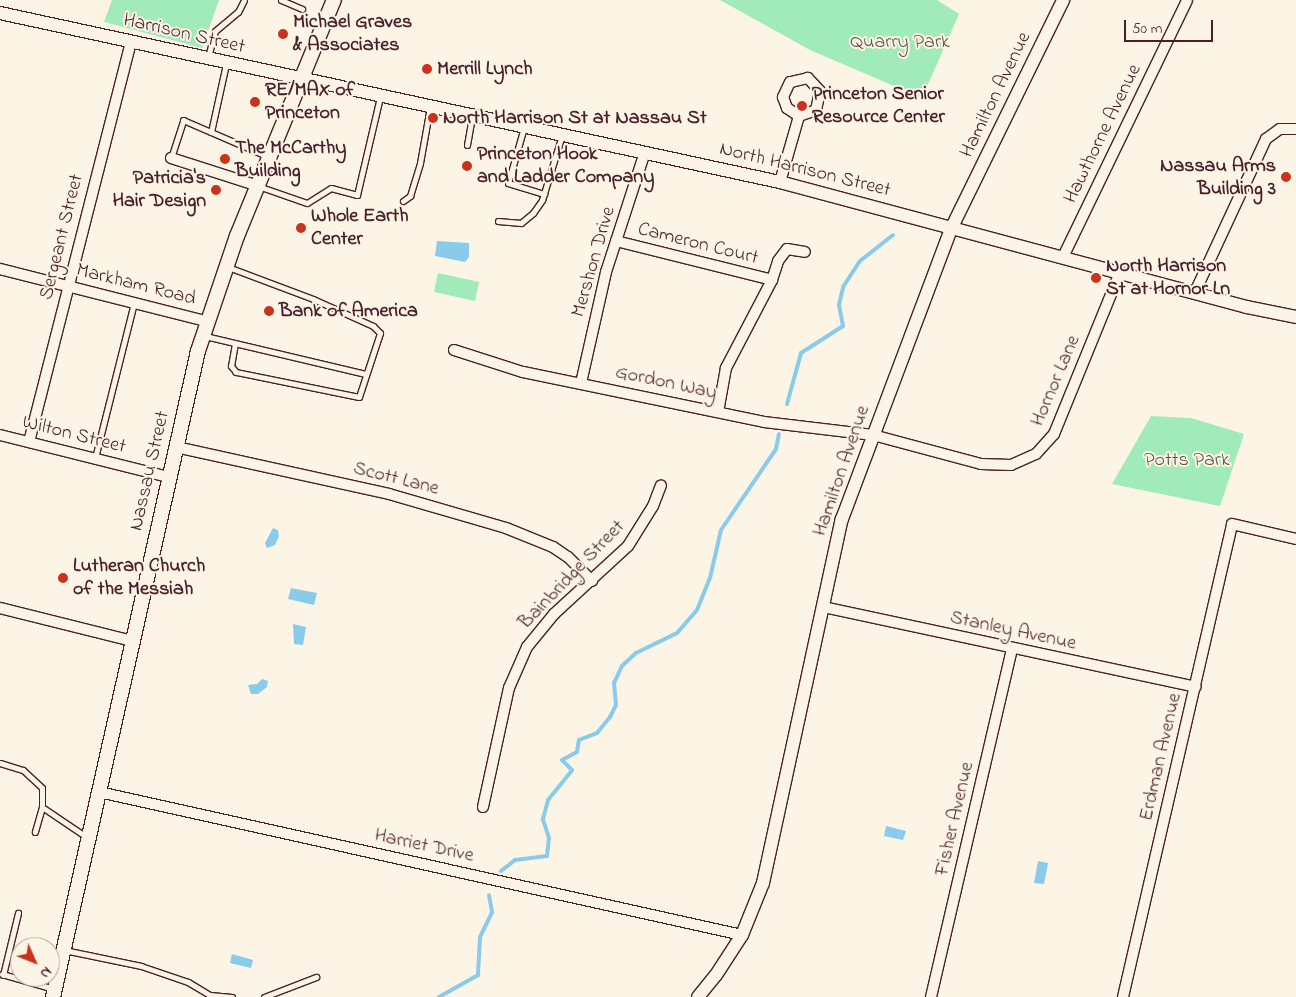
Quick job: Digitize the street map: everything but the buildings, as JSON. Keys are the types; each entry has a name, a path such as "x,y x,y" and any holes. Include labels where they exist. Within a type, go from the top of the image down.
{"main road":[{"name":"Nassau Street","path":"54,993 169,476 204,328 225,266 270,158 300,79 334,0"}],"street":[{"name":"Hamilton Avenue","path":"698,997 716,976 742,935 763,883 842,519 952,227 1063,0"},
{"name":"Hawthorne Avenue","path":"1063,257 1187,0"},
{"name":"Harrison Street","path":"0,13 300,79"},
{"name":"Sergeant Street","path":"29,442 67,286 131,41"},
{"name":"North Harrison Street","path":"300,79 780,182 1296,317"},
{"path":"780,182 799,116"},
{"path":"1195,292 1266,139 1280,129 1296,129"},
{"name":"Mershon Drive","path":"581,383 616,241 645,152"},
{"path":"171,158 258,186"},
{"name":"Cameron Court","path":"616,241 772,280"},
{"name":"Cameron Court","path":"718,412 726,368 772,280 778,261 787,249 805,252"},
{"name":"Markham Road","path":"0,269 134,303 204,328"},
{"name":"Hornor Lane","path":"873,436 996,466 1010,465 1036,454 1054,434 1120,272"},
{"name":"Gordon Way","path":"454,350 523,372 783,425 828,428 873,436"},
{"name":"Wilton Street","path":"0,435 169,476"},
{"name":"Scott Lane","path":"176,447 389,494 506,528 553,547 568,558 592,581"},
{"name":"Bainbridge Street","path":"483,807 516,668 540,630 628,546 653,506 661,485"},
{"name":"Erdman Avenue","path":"1122,997 1196,687 1232,524 1296,539"},
{"name":"Stanley Avenue","path":"823,607 1196,687"},
{"path":"0,608 132,641"},
{"name":"Fisher Avenue","path":"932,997 1012,649"},
{"name":"Harriet Drive","path":"99,792 742,935"}],"lane":[{"path":"208,60 215,31 238,12 244,0"},
{"path":"281,0 302,9"},
{"path":"210,132 226,64"},
{"path":"258,186 307,203 331,188 357,195 380,97"},
{"path":"403,201 410,196 420,164 430,108"},
{"path":"467,145 472,116"},
{"path":"171,158 183,120 270,158"},
{"path":"524,126 508,183 544,194"},
{"path":"498,221 520,224 533,213 544,194 562,134"},
{"path":"225,266 373,326 380,332 359,397 236,372 231,366 235,344"},
{"path":"95,458 134,303"},
{"path":"204,328 235,344 366,374"},
{"path":"0,762 23,770 42,788 42,807 34,832"},
{"path":"42,807 89,838"},
{"path":"18,913 2,974 54,993"},
{"path":"64,950 141,966 188,982 210,995 232,997"},
{"path":"264,997 316,977"}],"green space":[{"path":"112,0 219,0 202,48 104,22"},
{"name":"Quarry Park","path":"720,0 937,0 959,14 922,98 810,50"},
{"path":"438,273 479,282 475,301 434,292"},
{"name":"Potts Park","path":"1151,416 1191,418 1244,434 1220,506 1112,484"}],"water":[{"path":"437,241 469,243 469,257 465,262 435,256"},
{"path":"273,528 278,530 279,536 275,545 267,548 265,543"},
{"path":"291,588 317,593 314,605 288,599"},
{"path":"293,624 306,627 303,645 294,644"},
{"path":"262,679 268,681 267,687 258,694 251,694 248,685 257,684"},
{"path":"886,826 906,831 903,840 884,836"},
{"path":"1038,861 1048,863 1044,884 1034,883"},
{"path":"232,954 253,960 251,968 230,963"}],"waterway":[{"path":"787,404 801,353 843,326 839,305 843,287 860,261 893,235"},
{"path":"501,871 515,860 547,856 549,838 543,819 548,800 572,770 562,760 577,752 579,740 597,733 610,717 616,705 614,683 622,666 636,653 677,633 697,610 710,578 721,530 776,449 779,434"},
{"path":"439,997 478,975 480,937 492,912 489,895"}],"place":[{"name":"Michael Graves & Associates","path":"283,34"},
{"name":"Merrill Lynch","path":"427,69"},
{"name":"RE/MAX of Princeton","path":"255,102"},
{"name":"Princeton Senior Resource Center","path":"802,106"},
{"name":"North Harrison St at Nassau St","path":"433,118"},
{"name":"The McCarthy Building","path":"225,159"},
{"name":"Princeton Hook and Ladder Company","path":"467,166"},
{"name":"Nassau Arms Building 3","path":"1286,177"},
{"name":"Patricia's Hair Design","path":"216,190"},
{"name":"Whole Earth Center","path":"301,228"},
{"name":"North Harrison St at Hornor Ln","path":"1096,278"},
{"name":"Bank of America","path":"269,311"},
{"name":"Lutheran Church of the Messiah","path":"63,578"}]}
